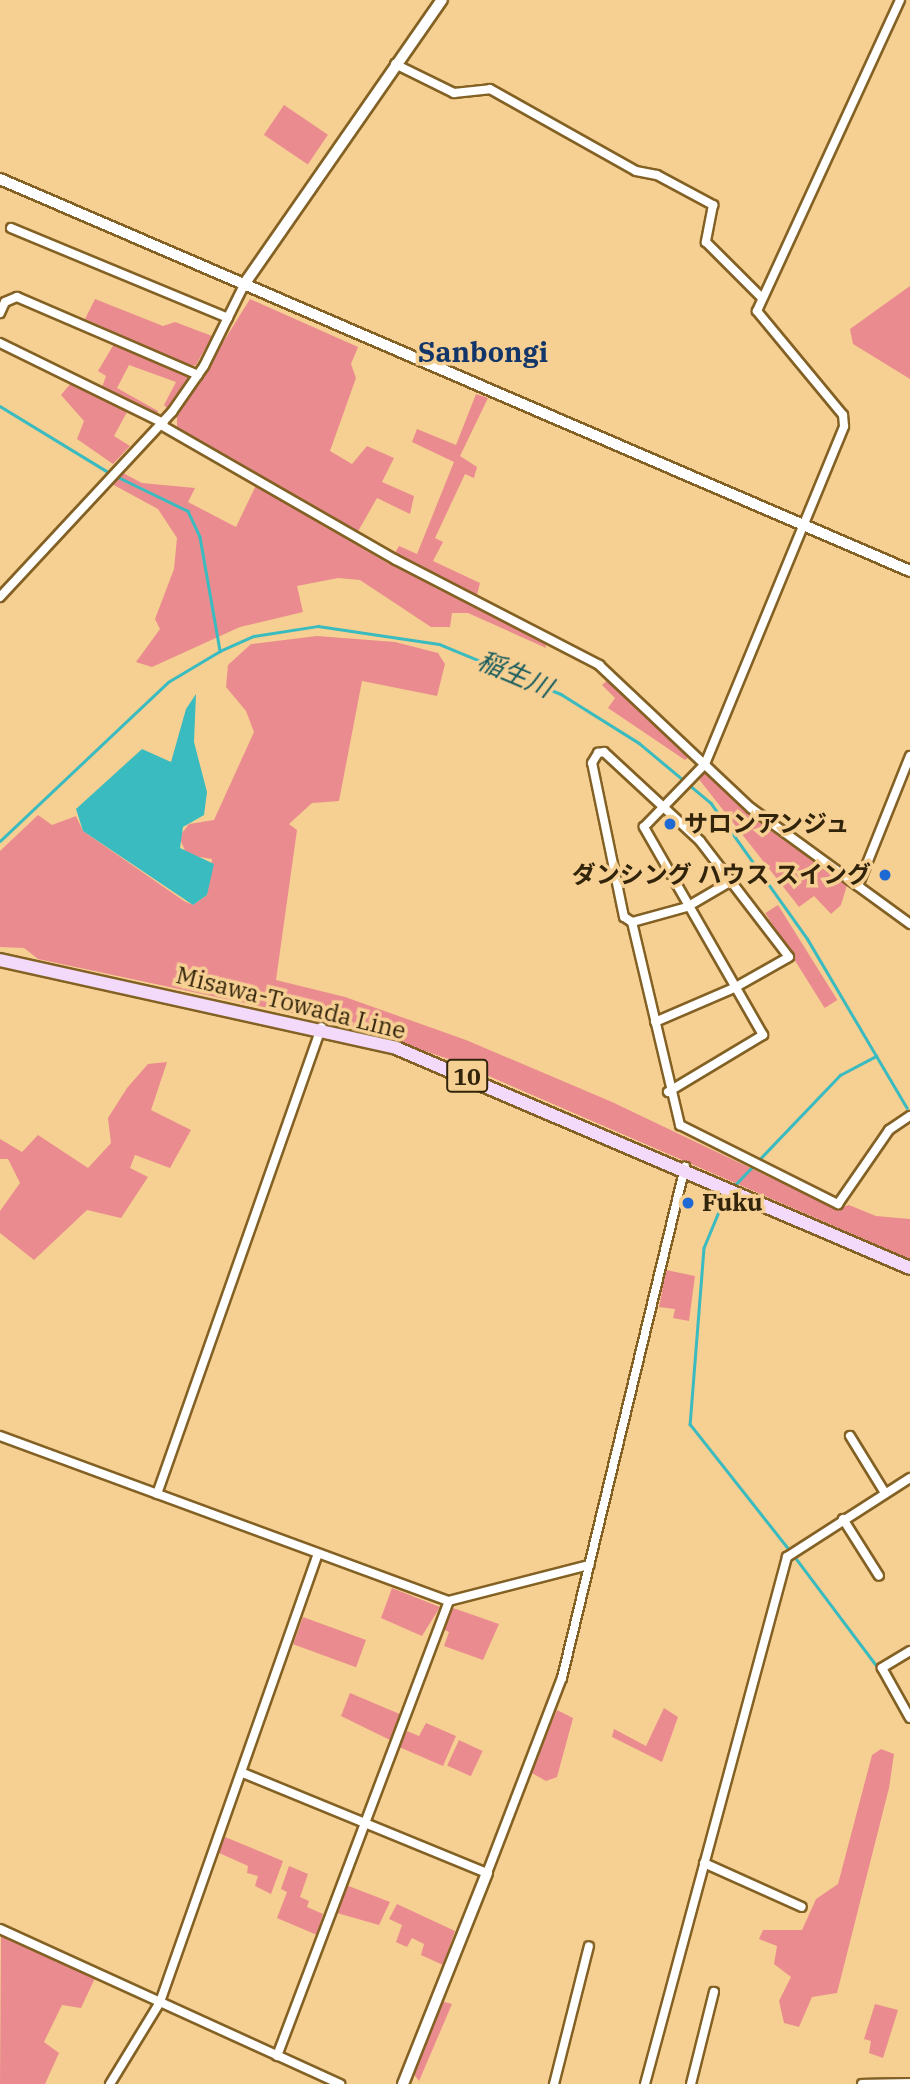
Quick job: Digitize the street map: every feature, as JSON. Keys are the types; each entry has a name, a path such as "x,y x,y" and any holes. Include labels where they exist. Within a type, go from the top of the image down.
{"main road":[{"name":"Misawa-Towada Line","path":"0,960 321,1027 431,1061 685,1167 910,1268"}],"street":[{"path":"0,597 162,424 198,374 245,283 442,0"},
{"path":"668,1091 763,1035 643,832 705,764 845,421 760,319 761,297 900,0"},
{"path":"395,64 454,93 490,89 636,171 657,175 712,205 706,242 761,297"},
{"path":"0,179 910,571"},
{"path":"11,228 228,318"},
{"path":"0,313 5,302 17,297 198,374"},
{"path":"0,343 162,424 396,560 599,665 751,808 910,924"},
{"path":"655,1022 734,988 789,957 733,880 666,807 604,752 594,757 624,917 632,922 668,1091 680,1125 838,1203 889,1130 910,1116"},
{"path":"858,886 910,756"},
{"path":"632,922 687,907 733,880"},
{"path":"157,1494 321,1027"},
{"path":"403,2084 562,1678 685,1167"},
{"path":"0,1436 449,1601 589,1565"},
{"path":"850,1436 885,1493"},
{"path":"645,2084 788,1557 910,1478"},
{"path":"843,1519 879,1576"},
{"path":"110,2084 160,2003 243,1773 317,1554"},
{"path":"277,2056 449,1601"},
{"path":"910,1651 882,1668 910,1718"},
{"path":"243,1773 487,1872"},
{"path":"704,1864 802,1908"},
{"path":"0,1929 340,2084"},
{"path":"554,2084 589,1946"},
{"path":"691,2084 714,1992"},
{"path":"862,2084 910,2082"}],"shaded area":[{"path":"284,105 328,135 308,164 264,135"},
{"path":"910,286 910,379 853,344 850,329"},
{"path":"95,299 163,326 175,322 212,336 196,365 190,366 85,319"},
{"path":"250,299 358,347 351,364 356,378 330,451 352,464 367,446 394,458 382,482 414,496 410,514 377,498 352,542 389,564 399,546 417,554 454,462 412,442 417,429 456,445 476,394 488,398 460,456 477,467 474,478 465,474 435,538 443,542 433,561 480,583 474,607 545,641 546,648 468,613 452,613 450,627 431,627 360,580 338,578 297,586 303,612 240,627 152,667 136,662 160,629 155,619 174,569 177,538 158,509 112,484 121,472 142,483 195,488 188,502 236,527 259,479 177,427 177,416"},
{"path":"114,344 189,376 167,408 164,405 176,382 129,365 117,388 158,411 156,417 102,387 106,376 98,371"},
{"path":"71,383 127,412 114,436 130,446 113,464 77,439 84,421 61,395"},
{"path":"317,636 395,642 438,653 445,664 437,696 362,681 339,801 312,803 289,824 297,830 276,980 345,997 466,1040 612,1102 836,1209 849,1205 876,1216 910,1219 910,1259 454,1061 352,1026 38,959 24,948 0,947 0,851 38,815 52,825 76,816 83,831 184,901 193,905 207,895 212,859 187,855 179,837 189,824 214,820 254,732 246,711 226,687 228,665 251,644"},
{"path":"609,679 691,755 685,760 608,708 615,698 602,685"},
{"path":"706,770 760,823 847,885 841,905 831,914 814,896 799,907 698,778"},
{"path":"778,905 837,1000 825,1008 765,913"},
{"path":"167,1062 151,1110 191,1130 170,1168 135,1155 130,1168 148,1177 121,1218 87,1210 34,1260 0,1233 0,1211 20,1183 8,1159 0,1159 0,1139 22,1152 38,1135 88,1168 111,1143 108,1118 127,1088 148,1064"},
{"path":"666,1270 695,1276 689,1321 673,1318 675,1309 659,1307"},
{"path":"392,1588 440,1607 422,1636 381,1618"},
{"path":"453,1608 499,1624 483,1660 444,1646 449,1632 443,1629"},
{"path":"303,1617 366,1640 356,1667 293,1644"},
{"path":"350,1693 402,1715 392,1741 341,1716"},
{"path":"664,1708 678,1717 662,1762 612,1737 614,1729 646,1746"},
{"path":"557,1710 573,1718 557,1777 546,1781 530,1772"},
{"path":"426,1723 456,1736 443,1766 399,1747 407,1731 419,1736"},
{"path":"459,1740 483,1751 471,1776 447,1765"},
{"path":"881,1749 894,1754 889,1788 837,1993 812,1997 799,2027 784,2023 779,2001 791,1977 774,1964 777,1946 759,1939 763,1930 802,1930 816,1899 838,1884 872,1755"},
{"path":"225,1837 283,1861 271,1894 255,1886 258,1876 247,1873 248,1866 217,1852"},
{"path":"289,1866 308,1874 300,1897 309,1901 307,1907 323,1914 317,1935 277,1918 287,1892 281,1889"},
{"path":"346,1885 390,1902 379,1925 337,1913"},
{"path":"397,1904 455,1931 443,1965 421,1955 424,1944 412,1938 407,1947 396,1942 402,1925 389,1919"},
{"path":"1,1936 95,1978 81,2008 62,2005 44,2042 59,2053 45,2084 0,2084"},
{"path":"441,2001 452,2004 419,2081 413,2073"},
{"path":"875,2004 898,2010 883,2058 869,2053 871,2041 864,2039"}],"water":[{"path":"196,694 194,742 207,792 204,815 183,827 180,848 214,864 207,895 193,905 83,831 76,809 142,749 171,762 186,709"}],"waterway":[{"path":"0,406 108,472"},
{"path":"116,476 188,511 200,537 220,651"},
{"name":"稲生川","path":"0,841 168,682 220,651 254,636 318,626 439,644 561,694 639,743 711,803 807,938 907,1108"},
{"path":"733,1187 840,1075 876,1056"},
{"path":"726,1195 704,1248 690,1424 787,1547"},
{"path":"795,1557 879,1669"}],"place":[{"name":"サロンアンジュ","path":"670,824"},
{"name":"ダンシング ハウス スイング","path":"885,875"},
{"name":"Fuku","path":"688,1203"}],"district":[{"name":"Sanbongi","path":"483,352"}]}
